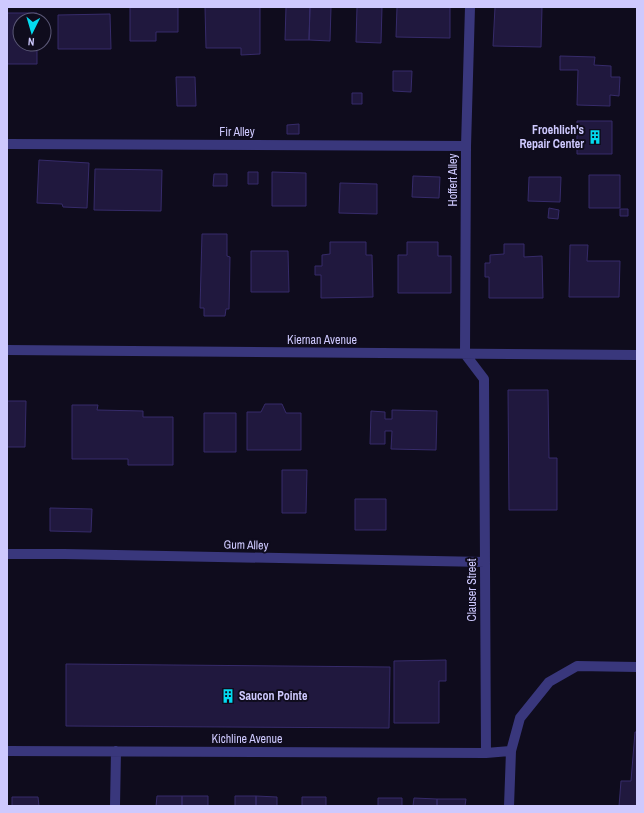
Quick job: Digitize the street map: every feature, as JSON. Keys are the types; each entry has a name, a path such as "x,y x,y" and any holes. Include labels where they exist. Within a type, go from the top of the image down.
{"street":[{"name":"Hoffert Alley","path":"465,354 466,146 470,7"},
{"name":"Fir Alley","path":"7,144 466,146"},
{"name":"Kiernan Avenue","path":"7,350 637,355"},
{"name":"Clauser Street","path":"465,354 484,379 486,753"},
{"name":"Gum Alley","path":"7,554 484,562"},
{"path":"509,806 511,750 520,718 549,682 577,666 637,667"},
{"path":"486,753 511,750"},
{"path":"115,806 116,751"},
{"name":"Kichline Avenue","path":"7,752 116,751 486,753"}],"building":[{"path":"130,7 178,7 178,32 156,32 156,41 130,41"},
{"path":"205,7 260,7 260,54 241,55 241,48 206,48"},
{"path":"286,7 310,7 309,40 285,40"},
{"path":"310,7 331,7 330,41 309,40"},
{"path":"357,7 382,7 381,43 356,42"},
{"path":"397,7 450,7 450,38 396,37"},
{"path":"495,7 542,7 541,47 493,46"},
{"path":"7,13 12,13 12,52 37,52 37,64 7,64"},
{"path":"110,14 111,49 58,49 58,15"},
{"path":"560,56 595,57 594,65 611,66 611,77 620,77 619,96 610,95 610,106 577,105 578,70 560,70"},
{"path":"393,71 412,71 411,92 393,91"},
{"path":"176,77 195,77 196,106 177,106"},
{"path":"352,93 362,93 362,104 352,104"},
{"name":"Froehlich's Repair Center","path":"577,121 612,121 612,154 577,154"},
{"path":"299,124 299,134 287,134 287,125"},
{"path":"39,160 89,163 87,208 63,207 62,204 37,203"},
{"path":"95,169 162,170 161,211 94,210"},
{"path":"248,172 258,172 258,184 248,184"},
{"path":"272,172 306,173 306,206 272,206"},
{"path":"214,174 227,174 227,186 213,186"},
{"path":"589,175 620,175 620,208 589,208"},
{"path":"413,176 440,177 439,198 412,197"},
{"path":"529,177 561,177 560,202 528,201"},
{"path":"340,183 377,184 377,214 339,213"},
{"path":"549,208 559,210 558,219 548,218"},
{"path":"620,209 628,209 628,216 620,216"},
{"path":"202,234 227,234 227,256 230,257 229,309 226,309 225,316 204,316 204,308 200,308"},
{"path":"330,242 366,242 366,255 372,255 373,297 321,298 321,275 315,275 315,266 322,266 322,255 330,254"},
{"path":"407,242 438,242 438,256 451,256 451,293 398,293 398,255 407,255"},
{"path":"504,244 524,244 524,257 542,256 543,298 489,298 489,277 485,277 485,263 490,263 490,255 504,254"},
{"path":"570,245 588,245 587,261 620,261 619,297 569,297"},
{"path":"251,251 288,251 289,292 251,292"},
{"path":"508,390 548,390 549,458 557,458 557,510 509,510"},
{"path":"7,401 26,401 25,447 7,447"},
{"path":"265,404 282,404 286,413 301,413 301,450 247,450 247,412 261,412"},
{"path":"72,405 98,405 97,410 143,411 143,417 173,417 173,465 128,465 128,459 72,459"},
{"path":"392,410 437,411 436,450 391,449 392,431 385,431 385,444 370,444 371,411 385,412 385,419 392,419"},
{"path":"204,413 236,413 236,452 204,452"},
{"path":"282,470 307,470 306,513 282,513"},
{"path":"355,499 386,499 386,530 355,530"},
{"path":"50,508 92,509 91,532 50,531"},
{"path":"446,660 446,681 439,681 439,723 394,723 394,661"},
{"name":"Saucon Pointe","path":"66,664 390,667 389,728 66,726"},
{"path":"635,732 637,732 637,806 619,806 621,781 631,781"},
{"path":"157,796 182,796 182,806 156,806"},
{"path":"182,796 208,796 208,806 182,806"},
{"path":"235,796 256,796 256,806 235,806"},
{"path":"256,796 277,797 277,806 256,806"},
{"path":"12,797 38,797 39,806 12,806"},
{"path":"302,797 326,797 326,806 302,806"},
{"path":"378,798 402,798 402,806 378,806"},
{"path":"414,798 437,799 437,806 413,806"},
{"path":"437,799 466,799 465,806 437,806"}],"place":[{"name":"Froehlich's Repair Center","path":"595,137"},
{"name":"Saucon Pointe","path":"228,696"}]}
